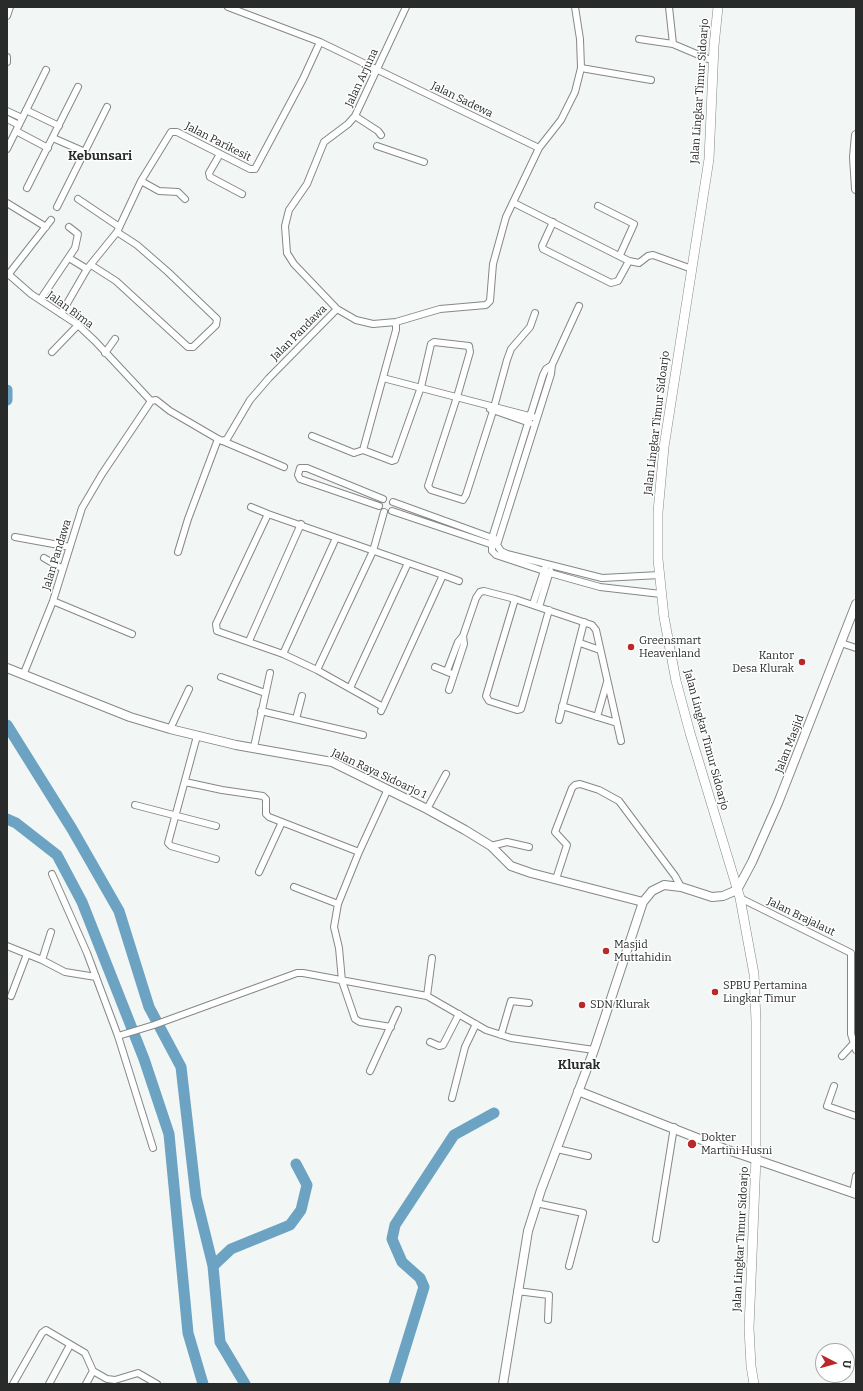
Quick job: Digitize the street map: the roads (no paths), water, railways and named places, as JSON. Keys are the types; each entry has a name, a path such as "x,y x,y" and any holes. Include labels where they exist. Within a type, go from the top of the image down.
{"main road":[{"name":"Jalan Lingkar Timur Sidoarjo","path":"718,7 713,61 710,151 664,448 658,512 658,559 661,594 676,681 690,733 739,894 754,979 756,1021 756,1158 749,1328 751,1366 754,1384"}],"street":[{"path":"7,16 10,7"},
{"name":"Jalan Sadewa","path":"228,7 320,42 376,71 539,148"},
{"name":"Jalan Arjuna","path":"337,309 290,258 286,247 285,226 289,210 307,184 324,142 348,124 355,116 406,7"},
{"name":"Jalan Pandawa","path":"220,440 227,439 250,400 269,378 337,309 364,322 380,324 396,322 433,310 469,307 488,303 491,297 493,264 496,248 506,217 539,148 567,110 582,68 580,39 575,7"},
{"path":"669,7 673,44"},
{"path":"639,39 673,44 713,61"},
{"name":"Jalan Parikesit","path":"61,314 89,267 118,228 141,181 171,132 177,132 250,169 257,168 303,79 320,42"},
{"path":"7,57 7,62"},
{"path":"582,68 650,80"},
{"path":"7,149 46,70"},
{"path":"27,188 78,87"},
{"path":"57,207 107,108"},
{"path":"26,110 59,126"},
{"path":"7,111 21,121"},
{"path":"355,116 381,135"},
{"path":"7,118 21,121"},
{"path":"16,132 48,148"},
{"path":"856,135 854,157 856,189"},
{"path":"53,138 85,152"},
{"path":"377,146 424,162"},
{"path":"220,154 209,173 210,177 242,194"},
{"path":"141,181 159,191 178,192 185,199"},
{"path":"69,258 116,281 188,347 193,347 216,325 217,319 168,272 118,228 78,199"},
{"path":"7,203 46,227"},
{"path":"514,203 630,261 639,263 648,256 653,255 692,268"},
{"path":"598,206 634,224 620,255"},
{"path":"8,274 51,220"},
{"path":"553,222 542,246 543,249 611,282 618,281 630,261"},
{"path":"40,300 75,248 78,236 69,228"},
{"name":"Jalan Bima","path":"8,274 40,300 78,325 151,401"},
{"path":"579,306 552,365 544,371 538,404 492,551 496,556 600,587 661,594"},
{"path":"312,436 354,453 363,450 392,461 396,459 421,387 432,343 468,346 470,349 457,397 428,486 430,490 461,500 464,498 509,354 530,326 536,313"},
{"path":"363,450 396,330 396,322"},
{"path":"52,352 78,325"},
{"path":"105,353 115,338"},
{"path":"383,378 457,397 532,420"},
{"path":"151,401 156,400 170,411 220,440 284,467"},
{"name":"Jalan Pandawa","path":"24,673 53,601 85,503 151,401"},
{"path":"178,552 188,519 220,440"},
{"path":"384,512 379,506 300,479 300,469 303,467 383,499 389,498 393,502 494,542 503,552 602,578 615,579 660,575"},
{"path":"316,484 319,473"},
{"path":"379,506 383,499"},
{"path":"392,510 393,502"},
{"path":"251,507 459,581"},
{"path":"384,512 392,510 494,542"},
{"path":"317,670 373,551 384,512"},
{"path":"268,514 216,626 217,631 283,654 317,670 350,688 382,709 443,576"},
{"path":"249,642 301,524"},
{"path":"15,537 70,547"},
{"path":"283,654 336,538"},
{"path":"44,558 63,569"},
{"path":"350,688 408,563"},
{"path":"536,606 549,565"},
{"path":"600,587 602,578"},
{"path":"629,591 630,578"},
{"path":"615,579 615,589"},
{"path":"447,671 458,642 463,636 476,598 480,592 484,591 515,599 595,626 621,741"},
{"path":"515,599 486,696 489,702 517,710 521,709 549,610"},
{"path":"53,601 132,634"},
{"name":"Jalan Masjid","path":"739,894 778,803 856,604"},
{"path":"559,720 580,644 584,622"},
{"path":"449,690 464,644 463,636"},
{"path":"841,643 856,648"},
{"path":"580,644 600,650"},
{"name":"Jalan Raya Sidoarjo 1","path":"7,668 24,673 98,705 170,729 197,736 332,762 427,809 491,846 511,866 644,902"},
{"path":"435,668 454,674"},
{"path":"254,747 270,673"},
{"path":"221,677 265,693"},
{"path":"597,717 607,681"},
{"path":"170,729 189,689"},
{"path":"296,719 302,696"},
{"path":"562,706 617,723"},
{"path":"261,711 363,735"},
{"path":"197,736 168,841 169,845 216,859"},
{"path":"427,809 446,774"},
{"path":"185,782 222,790 263,796 266,799 266,816 359,852"},
{"path":"556,879 566,845 555,832 572,788 575,785 580,784 599,790 619,802 675,876 681,887"},
{"path":"388,789 359,852 338,904 334,928 340,948 342,981 356,1020 391,1027"},
{"path":"135,805 216,826"},
{"path":"260,872 282,822"},
{"path":"491,846 507,842 529,847"},
{"path":"52,874 121,1035 153,1148"},
{"path":"503,1384 517,1291 528,1231 536,1203 594,1050 644,902 649,893 660,887 673,885 712,897 739,894"},
{"path":"294,887 338,904"},
{"name":"Jalan Brajalaut","path":"739,894 854,951 850,1017 854,1047"},
{"path":"42,960 51,932"},
{"path":"7,946 42,960 65,972 96,977"},
{"path":"11,996 27,954"},
{"path":"427,996 432,958"},
{"path":"121,1035 164,1022 297,973 306,973 427,996 476,1024 501,1035 529,1041 594,1050"},
{"path":"501,1035 511,1002 529,1003"},
{"path":"370,1071 398,1010"},
{"path":"430,1042 439,1046 443,1045 459,1014"},
{"path":"452,1098 462,1058 476,1024"},
{"path":"842,1056 854,1047"},
{"path":"834,1086 827,1105 856,1116"},
{"path":"578,1091 674,1127 725,1149 756,1158 818,1182 855,1194 856,1176"},
{"path":"656,1239 674,1127"},
{"path":"556,1149 588,1156"},
{"path":"536,1203 583,1213 569,1266"},
{"path":"517,1291 550,1295 548,1320"},
{"path":"13,1384 43,1331 48,1330 85,1353 93,1371 111,1380 138,1373 157,1384"},
{"path":"50,1384 70,1345"},
{"path":"86,1384 93,1371"},
{"path":"122,1384 126,1376"}],"waterway":[{"path":"7,390 7,400"},
{"path":"7,725 72,829 119,911 149,1007 181,1067 196,1197 213,1266 220,1342 245,1384"},
{"path":"7,819 16,823 57,855 82,902 144,1059 169,1134 188,1333 203,1384"},
{"path":"394,1384 424,1287 420,1278 402,1262 392,1239 395,1225 454,1135 494,1113"},
{"path":"213,1266 231,1249 290,1225 301,1210 307,1185 296,1164"}],"place":[{"name":"Greensmart Heavenland","path":"631,647"},
{"name":"Kantor Desa Klurak","path":"802,662"},
{"name":"Masjid Muttahidin","path":"606,951"},
{"name":"SPBU Pertamina Lingkar Timur","path":"715,992"},
{"name":"SDN Klurak","path":"582,1005"},
{"name":"Dokter Martini Husni","path":"692,1144"}],"district":[{"name":"Kebunsari","path":"100,156"},
{"name":"Klurak","path":"579,1065"}]}
